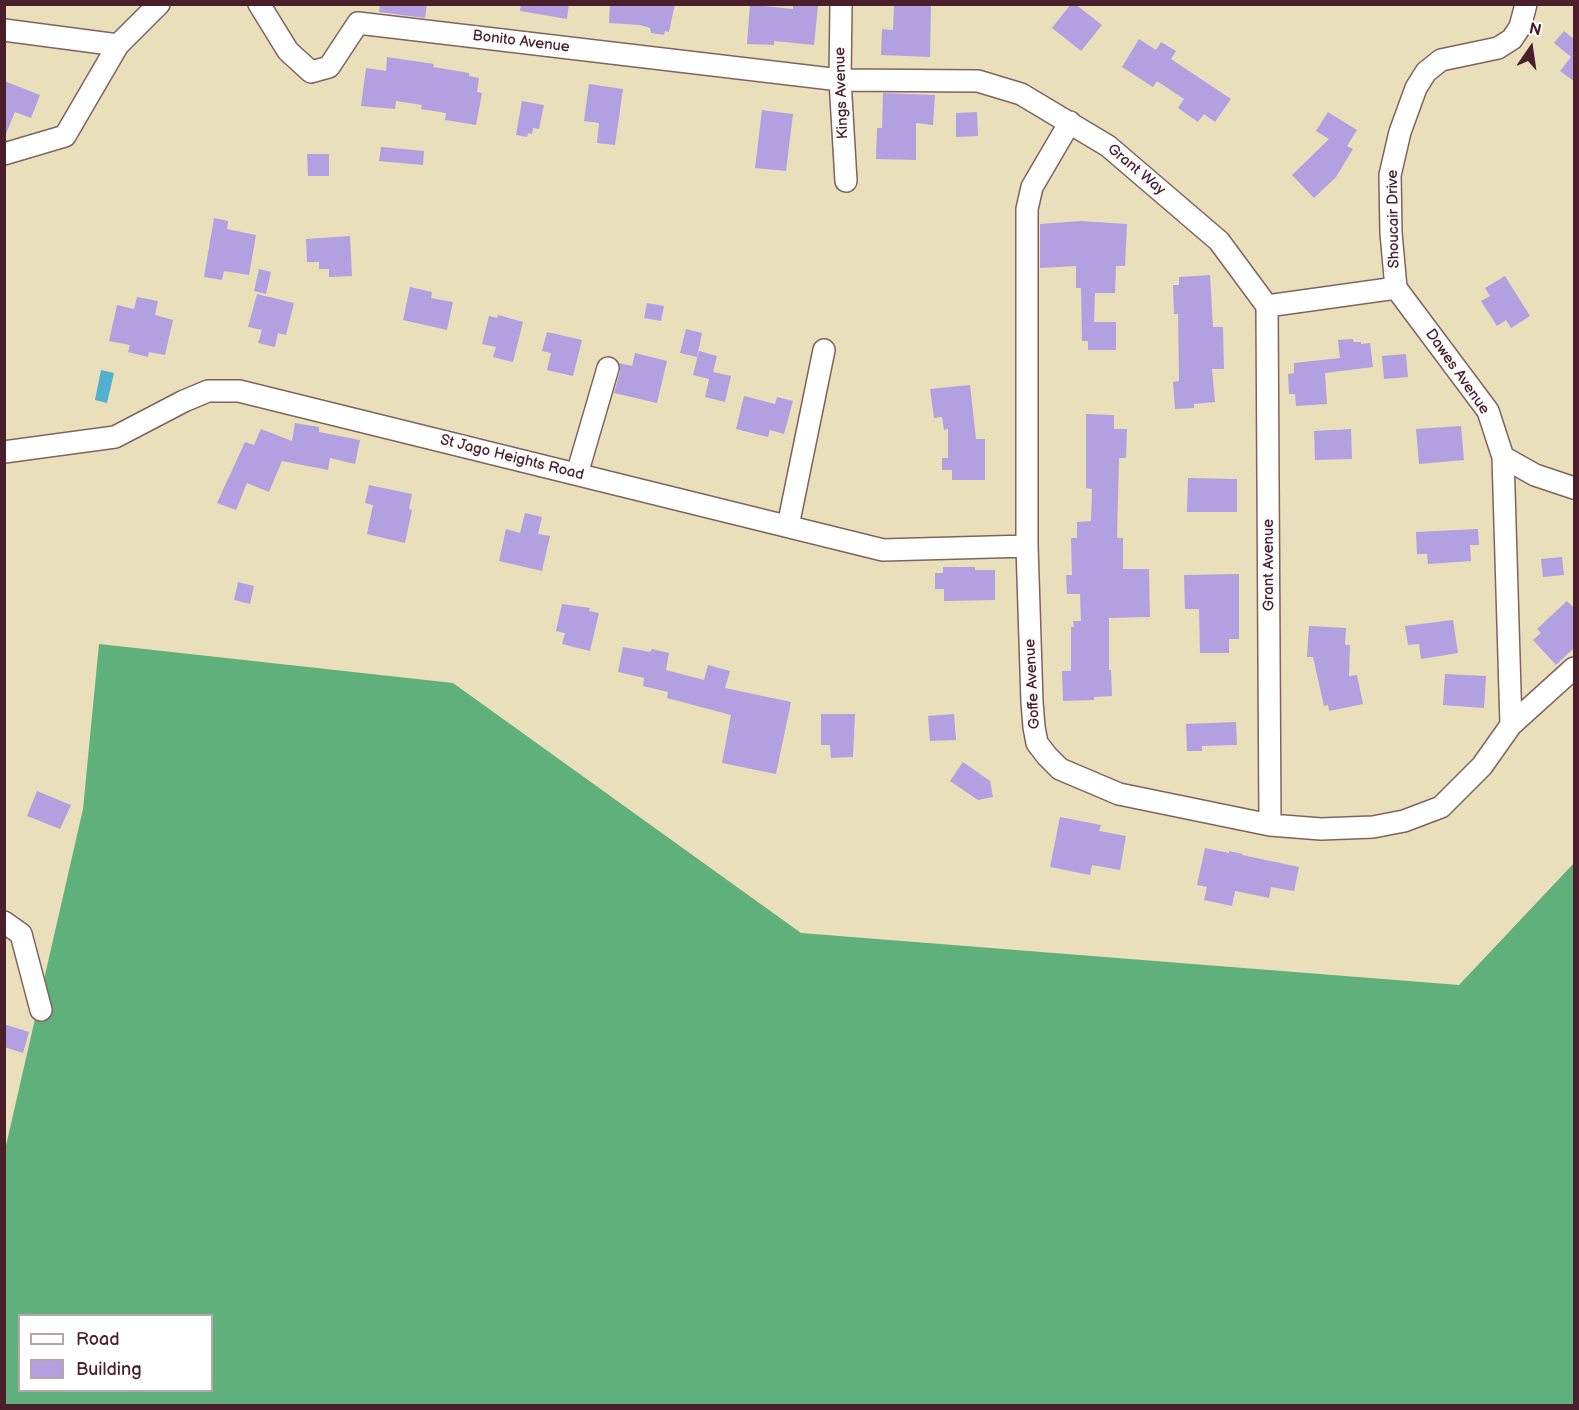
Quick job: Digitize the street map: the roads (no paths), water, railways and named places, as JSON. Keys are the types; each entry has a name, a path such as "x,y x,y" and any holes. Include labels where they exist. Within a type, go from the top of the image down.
{"street":[{"path":"4,154 65,136 118,45 159,4"},
{"name":"Bonito Avenue","path":"260,4 288,51 311,72 329,67 358,23 840,80"},
{"name":"Kings Avenue","path":"841,4 840,80 846,181"},
{"name":"Shoucair Drive","path":"1396,288 1391,233 1390,175 1400,132 1416,88 1426,72 1441,60 1498,48 1512,39 1520,27 1526,4"},
{"path":"4,30 118,45"},
{"name":"Grant Way","path":"840,80 978,81 1021,94 1108,146 1219,241 1267,306"},
{"name":"Goffe Avenue","path":"1070,122 1032,187 1027,209 1028,546 1034,727 1037,742 1047,756 1066,771 1119,794 1270,825 1321,829 1373,827 1404,821 1441,807 1482,766 1511,725 1575,668"},
{"path":"1267,306 1396,288"},
{"name":"Dawes Avenue","path":"1396,288 1488,411 1503,458"},
{"name":"Grant Avenue","path":"1267,306 1270,825"},
{"path":"788,526 824,350"},
{"path":"577,474 608,368"},
{"name":"St Jago Heights Road","path":"4,452 116,437 208,391 239,391 884,550 1028,546"},
{"path":"1511,725 1503,458 1535,475 1575,488"},
{"path":"4,922 21,934 41,1010"}],"water":[{"path":"101,370 114,373 107,403 95,400"}]}
